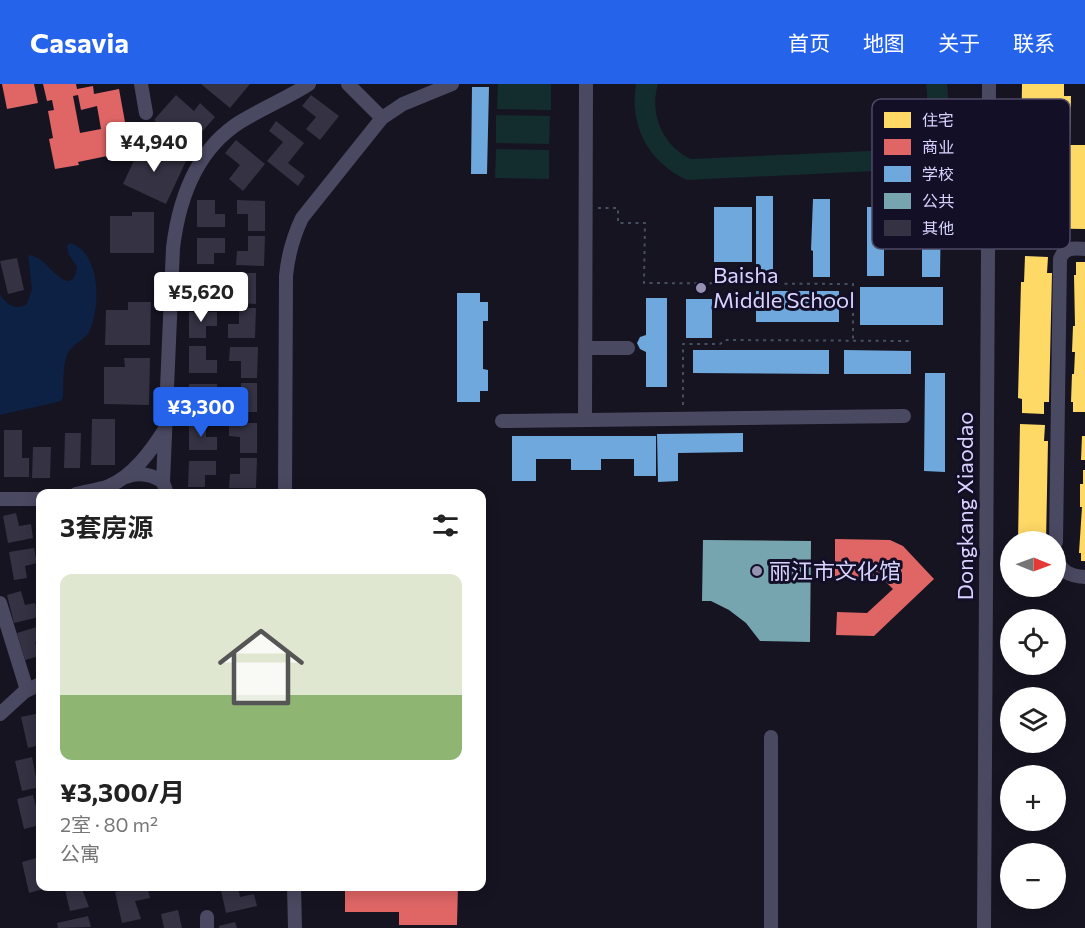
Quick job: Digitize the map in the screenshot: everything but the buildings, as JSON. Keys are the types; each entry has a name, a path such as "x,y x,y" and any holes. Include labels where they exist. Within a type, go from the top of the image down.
{"street":[{"path":"141,84 146,112"},
{"path":"165,488 165,429 173,248 179,214 190,181 204,156 230,130 309,84"},
{"path":"348,84 382,118"},
{"path":"285,489 286,276 289,251 302,218 382,118 403,104 452,84"},
{"path":"585,420 586,84"},
{"name":"Dongkang Xiaodao","path":"989,84 989,99"},
{"path":"1070,248 1085,249"},
{"name":"Dongkang Xiaodao","path":"984,928 988,249"},
{"path":"1056,531 1060,259 1064,251 1069,249"},
{"path":"585,348 628,348"},
{"path":"502,421 904,416"},
{"path":"96,489 108,486 122,478 147,454 165,429"},
{"path":"122,478 139,474 156,477 165,488"},
{"path":"0,499 36,499"},
{"path":"1066,573 1071,576 1085,576"},
{"path":"0,603 27,690"},
{"path":"0,714 27,690 36,686"},
{"path":"771,737 771,928"},
{"path":"294,891 295,928"}],"path":[{"path":"586,208 618,208 618,223 645,223 644,283 853,284 853,340"},
{"path":"683,419 683,344 720,344 725,340 911,341"}],"green space":[{"path":"498,84 551,84 551,110 497,109"},
{"path":"636,84 658,84 655,107 661,128 673,146 691,159 872,151 872,171 687,180 662,163 652,153 639,129 635,100"},
{"path":"926,84 947,84 948,98 926,99"},
{"path":"496,115 550,116 549,144 496,143"},
{"path":"496,149 549,150 549,179 495,178"}],"water":[{"path":"71,243 81,249 88,258 96,282 96,296 93,321 89,332 71,348 65,360 63,397 61,401 0,415 0,294 12,306 19,307 27,304 32,289 28,255 40,260 62,279 71,280 75,276 77,267 68,253 67,245"}],"place":[{"name":"Baisha Middle School","path":"701,288"},
{"name":"丽江市文化馆","path":"757,571"}]}
